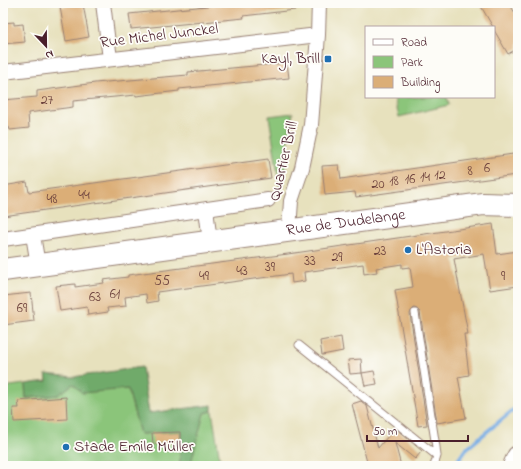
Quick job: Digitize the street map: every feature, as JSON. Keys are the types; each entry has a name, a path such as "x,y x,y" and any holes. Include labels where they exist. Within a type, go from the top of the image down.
{"main road":[{"name":"Rue de Dudelange","path":"483,204 518,191"},
{"name":"Rue de Dudelange","path":"3,270 483,204 518,205"},
{"path":"514,466 518,457"}],"street":[{"path":"103,3 110,59"},
{"name":"Quartier Brill","path":"289,230 291,201 302,168 311,125 319,3"},
{"name":"Rue Michel Junckel","path":"3,72 318,35"},
{"path":"3,239 268,200"},
{"path":"206,209 210,242"},
{"path":"33,235 38,265"}],"lane":[{"path":"415,313 437,456 434,466"},
{"path":"300,345 437,456"}],"green space":[{"path":"394,98 447,98 449,105 399,117"},
{"path":"293,113 284,162 286,166 280,188 269,116"},
{"path":"142,367 149,413 212,405 212,411 204,413 191,463 201,462 200,466 180,466 180,432 140,434 128,389 82,393 73,384 58,395 26,398 25,384 47,381 46,374 73,377"},
{"path":"25,384 26,398 58,395 73,384 82,392 128,389 140,434 180,432 180,466 3,466 3,387"},
{"path":"212,411 221,466 200,466 201,463 190,463 204,413"}],"building":[{"path":"236,3 294,3 295,10 243,16 244,18 131,29 129,14"},
{"path":"479,3 509,3 518,18 518,48 508,54 495,32 495,26 492,26"},
{"path":"83,4 89,37 66,41 60,7"},
{"path":"14,22 14,25 23,24 25,42 3,44 3,23"},
{"path":"287,63 289,78 179,89 179,91 136,96 73,101 73,107 28,113 29,128 10,130 9,127 3,128 3,100 37,97 37,91 95,83 188,75 188,72"},
{"path":"513,154 516,175 356,197 355,192 325,195 322,166 339,165 341,179"},
{"path":"268,159 271,178 3,216 3,186 27,182 29,192"},
{"path":"493,224 497,254 518,251 518,286 490,290 484,254 454,259 468,334 464,334 469,375 458,377 466,418 437,423 420,312 414,308 410,314 427,425 418,426 395,290 413,287 410,267 402,268 402,264 376,268 377,272 364,274 363,264 304,272 305,281 292,283 291,274 157,292 158,301 147,303 146,294 125,297 126,306 107,308 108,312 88,315 87,307 60,311 56,286 75,284 75,287 104,283 103,280 128,277 128,275 288,254"},
{"path":"31,293 34,321 3,325 3,296"},
{"path":"341,337 343,351 322,355 320,341"},
{"path":"361,359 362,373 350,374 348,360"},
{"path":"374,371 377,384 365,386 362,373"},
{"path":"66,397 67,419 14,422 13,408 19,408 18,401"},
{"path":"361,401 367,406 378,448 395,428 422,451 415,459 395,443 401,466 368,466 352,404"},
{"path":"180,432 180,442 153,444 152,433"}],"waterway":[{"path":"454,466 466,449 518,406"}],"place":[{"name":"Kayl, Brill","path":"328,59"},
{"name":"L'Astoria","path":"408,250"},
{"name":"Stade Emile Müller","path":"66,447"}]}
